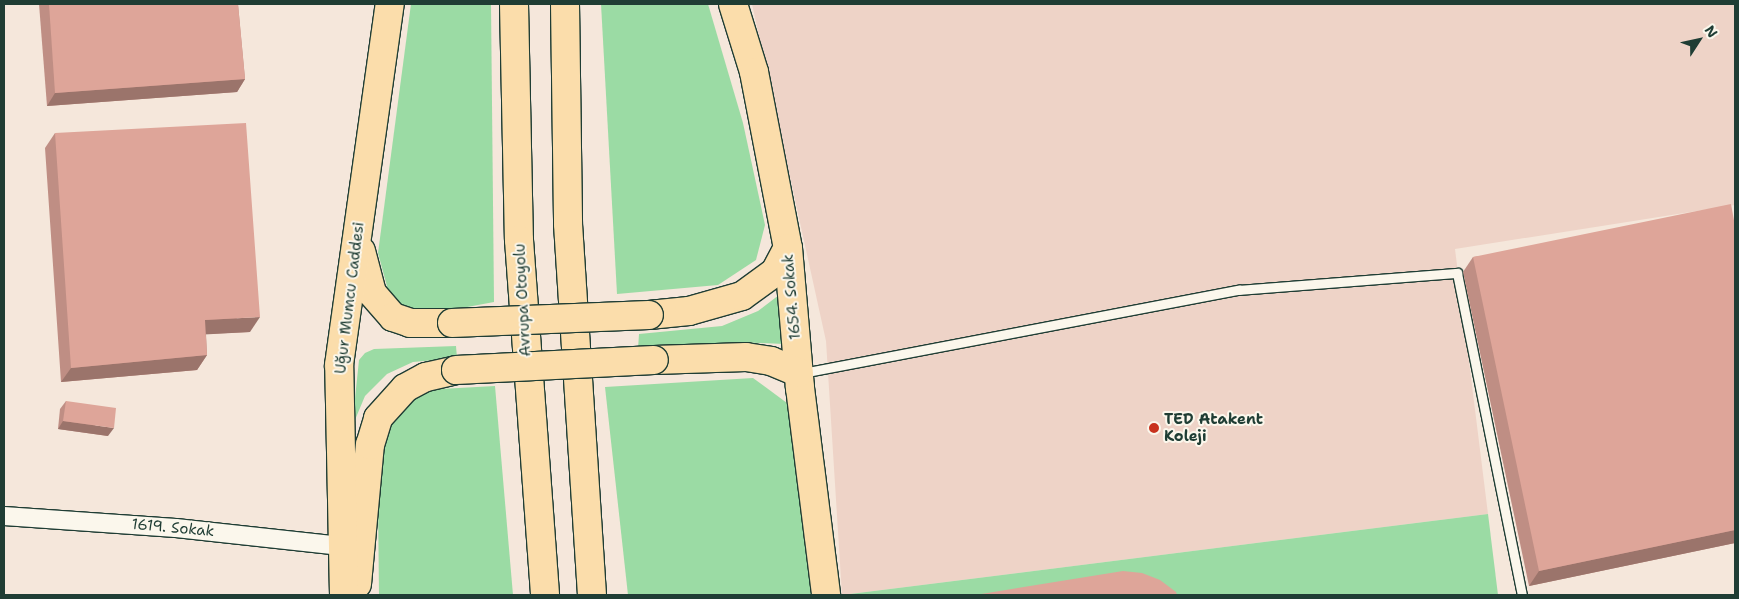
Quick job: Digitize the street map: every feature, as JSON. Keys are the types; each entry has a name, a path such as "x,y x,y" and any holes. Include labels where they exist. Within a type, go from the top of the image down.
{"main road":[{"name":"Uğur Mumcu Caddesi","path":"344,595 341,546 339,365 390,4"},
{"name":"Avrupa Otoyolu","path":"514,4 520,250 545,595"},
{"path":"565,4 568,224 592,595"},
{"name":"1654. Sokak","path":"733,4 754,72 788,248 799,373 826,595"},
{"path":"358,235 369,286 388,313 410,323 650,315 689,311 742,296 775,272 788,248"},
{"path":"355,595 370,445 378,418 405,388 426,377 456,370 746,357 771,361 799,373"}],"street":[{"name":"1619. Sokak","path":"4,516 176,528 341,546"}],"lane":[{"path":"799,373 1238,290 1457,273 1522,595"}],"shaded area":[{"path":"752,4 1735,4 1735,205 1455,249 1488,514 842,595 826,341"}],"green space":[{"path":"411,4 491,4 494,302 430,314 391,301 378,253"},
{"path":"601,4 708,4 743,123 765,225 756,260 718,285 617,294"},
{"path":"779,295 784,344 738,342 638,349 639,334 722,326 758,311"},
{"path":"456,346 457,358 413,362 387,374 365,396 352,427 359,360 365,353 374,349"},
{"path":"753,378 787,403 813,595 628,595 605,387"},
{"path":"495,386 513,595 379,595 378,499 385,438 394,417 422,390"},
{"path":"1488,514 1498,595 842,595"}],"building":[{"path":"49,4 238,4 245,79 55,93"},
{"path":"246,123 260,317 205,320 207,355 71,368 55,133"},
{"path":"1731,204 1735,226 1735,530 1539,571 1473,257"},
{"path":"66,401 116,408 114,428 63,421"},
{"path":"1123,571 1142,573 1160,580 1176,592 1177,595 975,595"}],"place":[{"name":"TED Atakent Koleji","path":"1154,428"}]}
